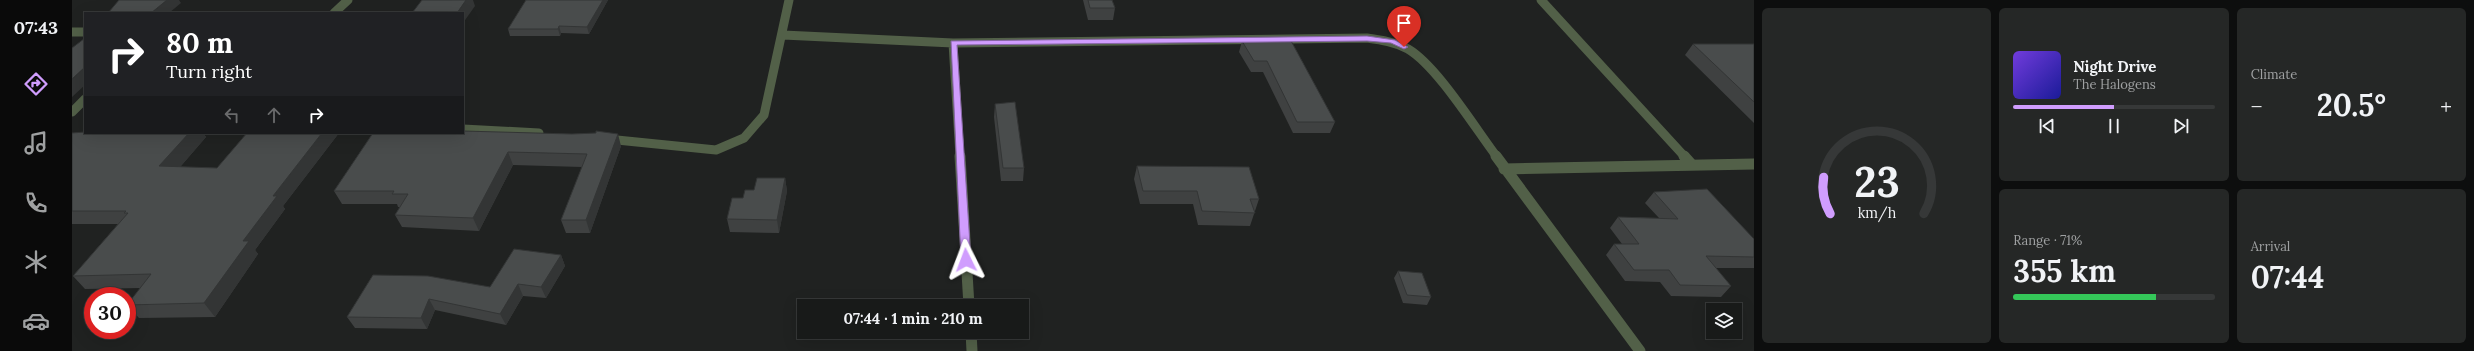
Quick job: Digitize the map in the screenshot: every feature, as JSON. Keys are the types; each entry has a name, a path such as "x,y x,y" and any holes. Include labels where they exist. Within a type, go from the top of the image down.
{"street":[{"path":"335,12 348,0"},
{"path":"599,138 716,150 744,138 764,115 790,0"},
{"path":"1541,0 1692,165"},
{"path":"72,32 84,32"},
{"path":"783,35 953,43 1367,38 1392,41 1415,52 1430,67 1640,351"},
{"path":"953,43 969,299"},
{"path":"72,112 84,100"},
{"path":"464,129 552,134"},
{"path":"1504,169 1754,164"},
{"path":"971,339 972,351"}],"building":[{"path":"119,0 167,0 152,12 109,12"},
{"path":"422,0 466,0 458,12 413,12"},
{"path":"526,0 603,0 587,27 559,26 558,29 508,29"},
{"path":"1088,0 1112,0 1115,8 1090,8"},
{"path":"84,39 84,68 72,79 72,48"},
{"path":"1290,39 1335,122 1297,122 1267,61 1254,61 1242,41"},
{"path":"1693,44 1754,44 1754,102"},
{"path":"1015,102 1024,168 1003,168 995,104"},
{"path":"464,131 572,134 596,133 596,131 618,134 586,220 561,220 587,154 508,152 473,218 395,215 408,194 392,194 394,191 334,191 372,134 464,134"},
{"path":"72,133 188,134 159,166 217,168 246,134 321,134 273,196 277,196 243,241 249,241 204,303 136,305 136,293 151,274 73,276 128,213 124,213 126,211 72,211"},
{"path":"1137,166 1249,167 1259,199 1250,199 1255,213 1202,211 1197,191 1143,191"},
{"path":"757,178 785,178 777,220 727,219 732,198 743,198 745,190 754,190"},
{"path":"1707,189 1754,239 1754,257 1706,256 1731,286 1680,285 1669,270 1634,270 1614,244 1639,244 1618,217 1678,219 1654,192"},
{"path":"514,249 561,255 541,287 518,284 500,314 429,299 421,318 347,317 373,275 428,276 490,287"},
{"path":"1398,271 1422,273 1431,297 1407,295"}],"route":[{"path":"966,260 953,43 1367,38 1392,41 1404,47"}]}
